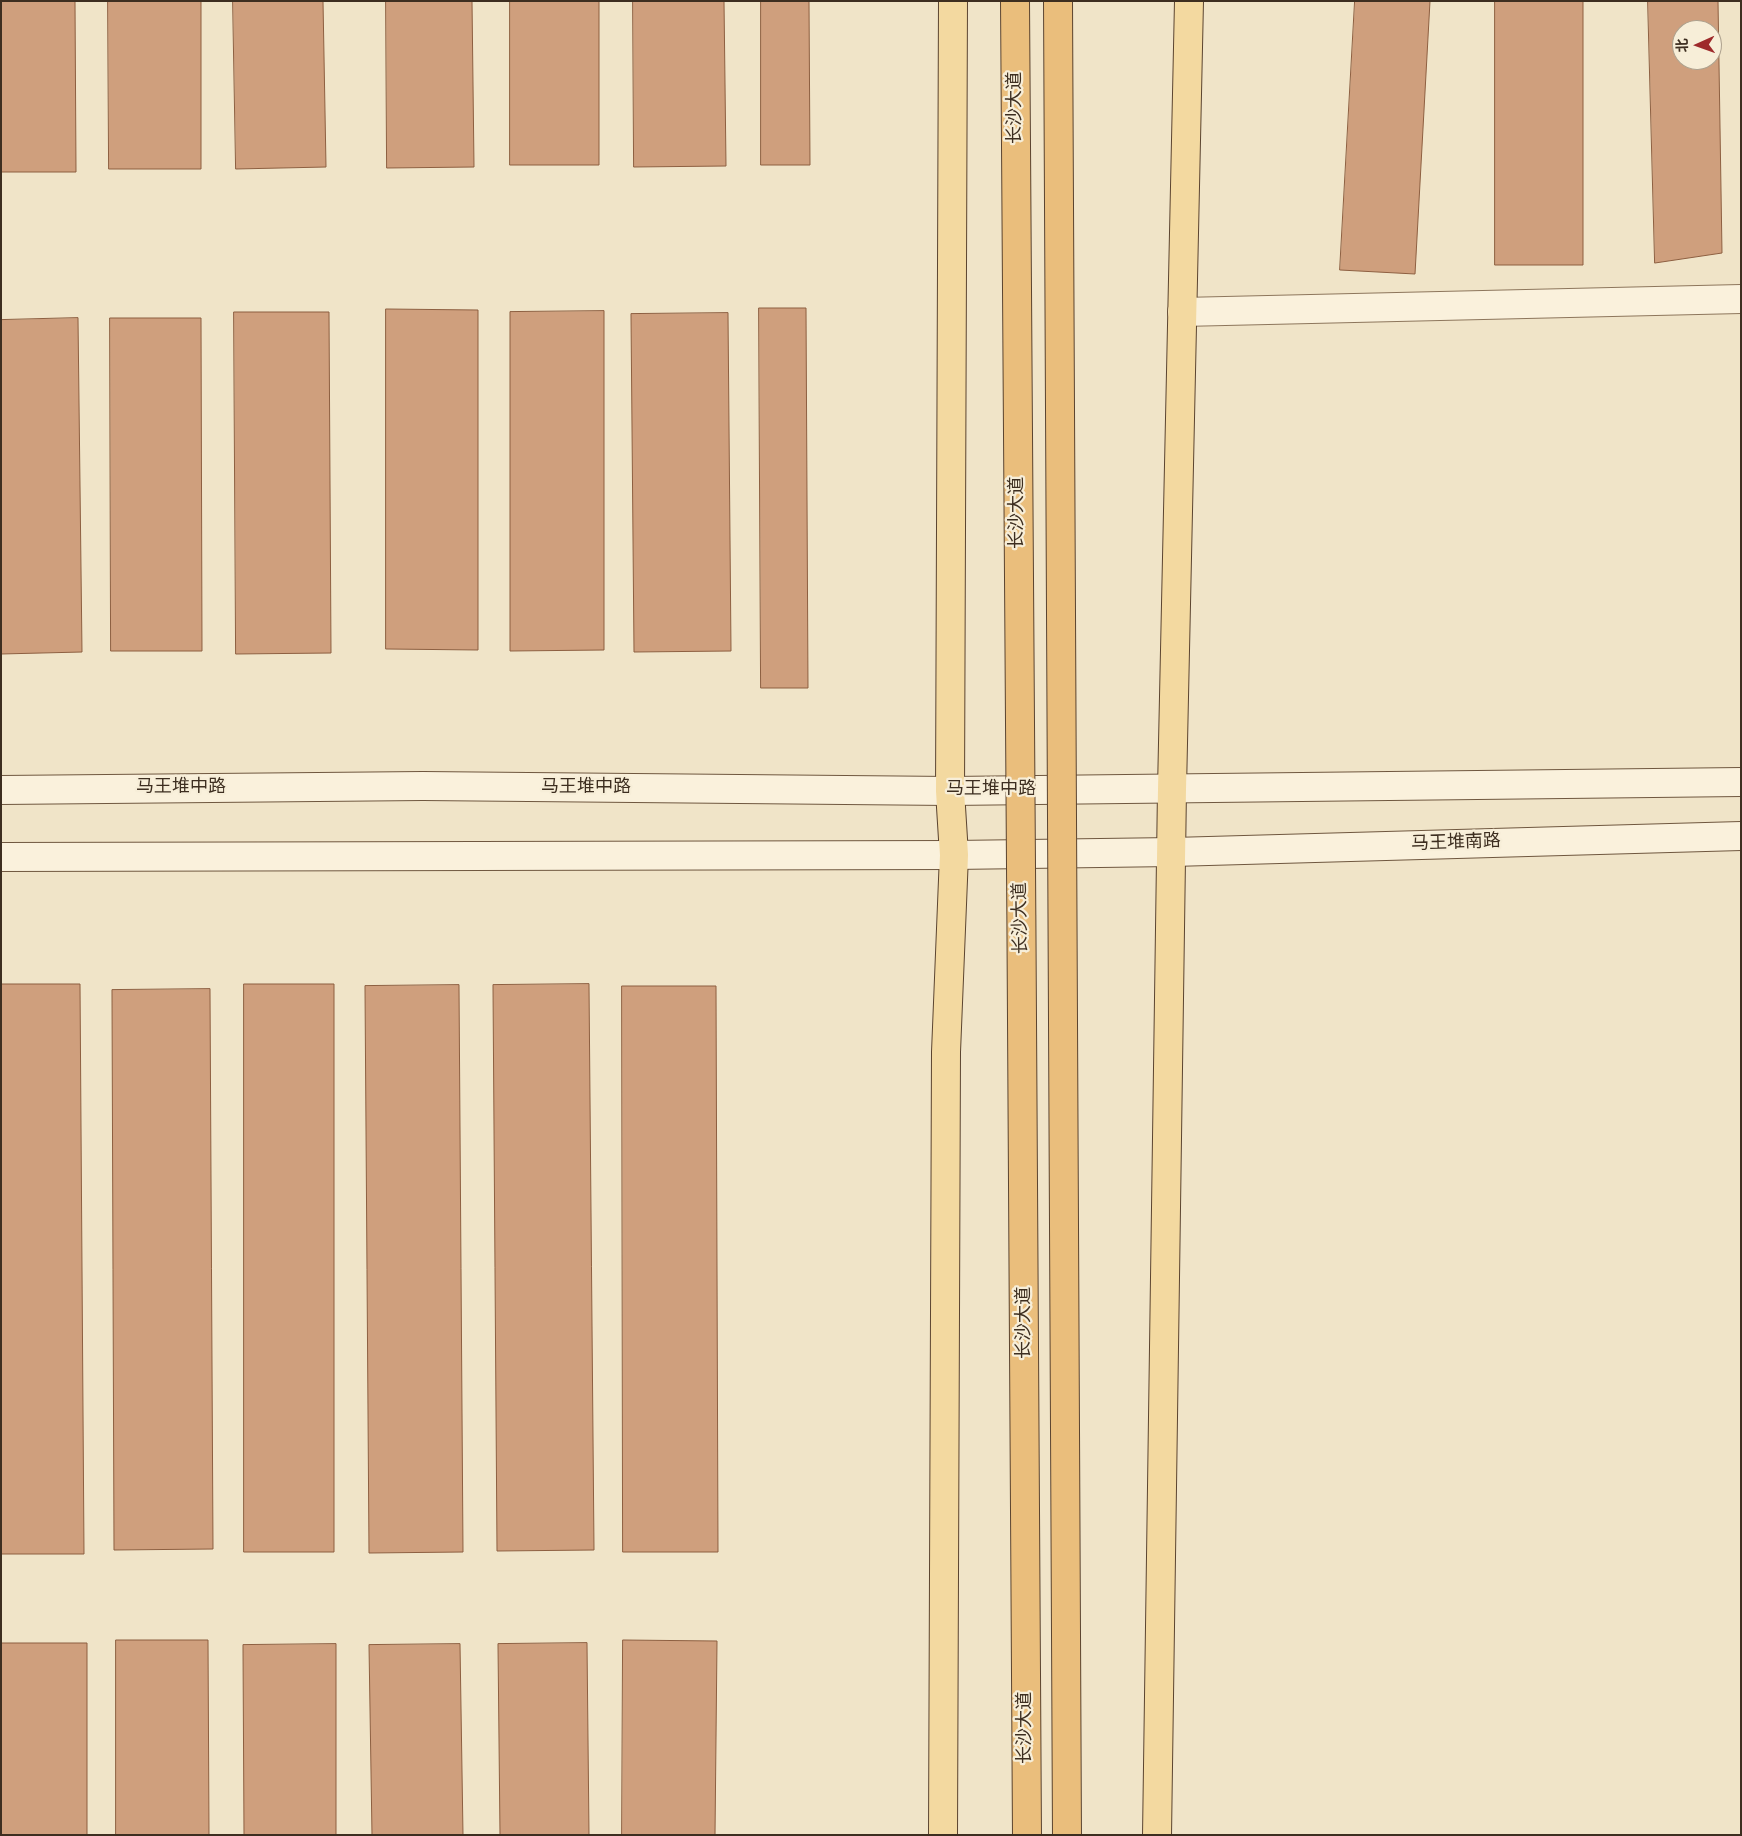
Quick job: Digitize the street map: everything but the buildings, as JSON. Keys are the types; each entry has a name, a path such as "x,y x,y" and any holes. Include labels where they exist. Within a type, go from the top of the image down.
{"highway":[{"name":"长沙大道","path":"1015,1 1023,986 1027,1835"},
{"path":"1058,1 1067,1835"}],"main road":[{"path":"944,1835 946,1052 954,855 950,791 953,1"},
{"path":"1157,1835 1172,789 1189,1"},
{"path":"1182,312 1741,299"},
{"path":"1172,789 1741,782"},
{"name":"马王堆中路","path":"1,790 423,786 950,791 1172,789"},
{"name":"马王堆南路","path":"1171,851 1741,836"},
{"path":"1,857 954,855 1171,851"}]}
